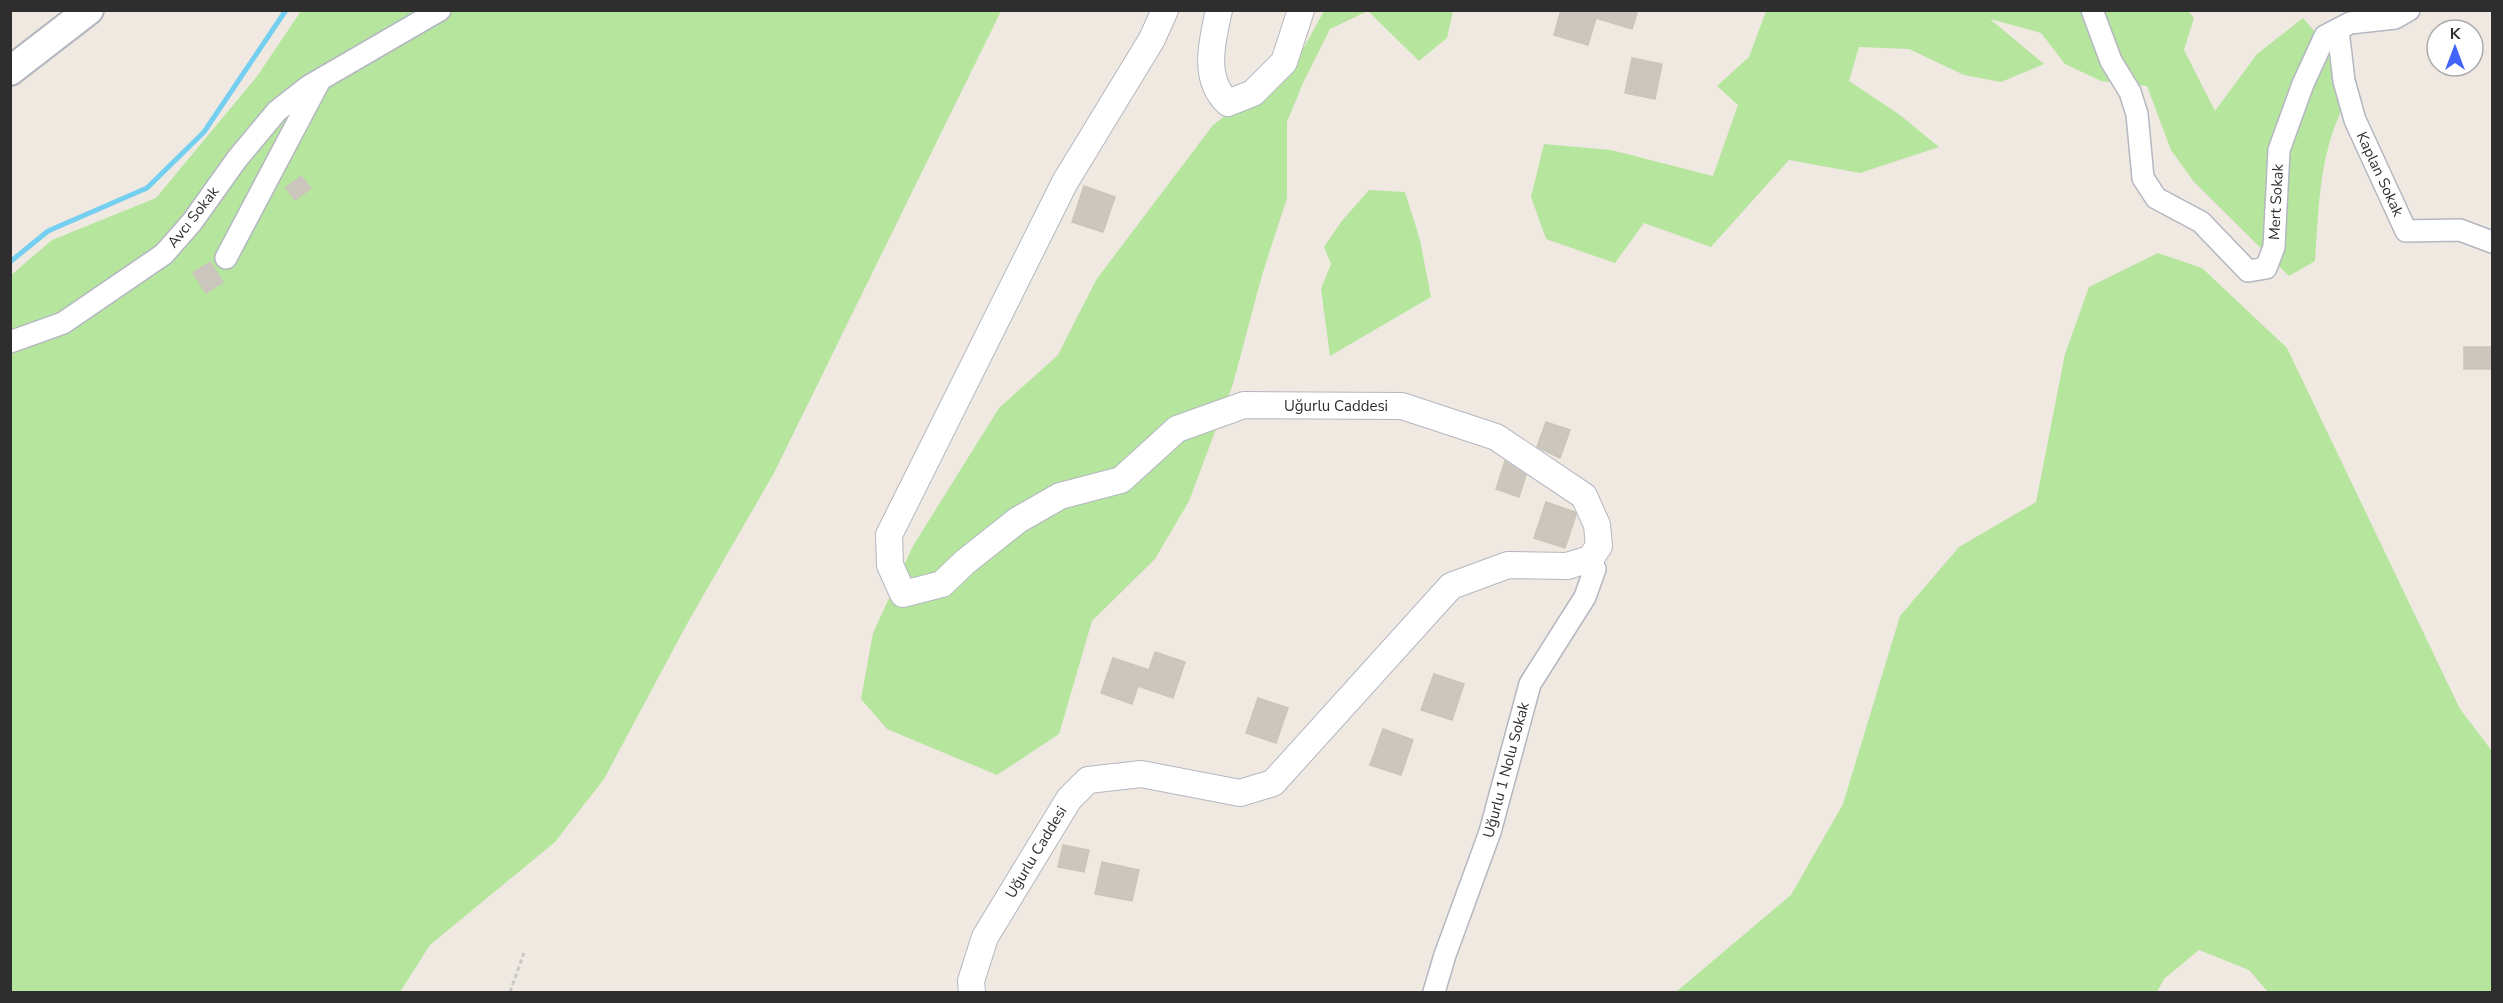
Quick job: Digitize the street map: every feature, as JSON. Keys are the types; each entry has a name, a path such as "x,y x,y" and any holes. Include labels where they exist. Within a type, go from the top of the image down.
{"main road":[{"path":"10,71 89,10"}],"street":[{"name":"Avcı Sokak","path":"10,342 63,323 164,254 192,222 237,159 277,111 320,79 440,10"},
{"name":"Uğurlu Caddesi","path":"972,993 971,981 985,937 1069,799 1088,780 1141,774 1240,793 1273,783 1451,586 1508,565 1568,566 1590,559 1599,546 1597,525 1584,496 1496,437 1402,406 1244,405 1178,429 1121,480 1060,496 1018,519 942,584 903,594 890,565 889,535 1065,183 1152,39 1165,10"},
{"path":"1219,10 1210,52 1216,92 1228,104 1253,93 1284,62 1301,10"},
{"name":"Mert Sokak","path":"2092,10 2111,61 2130,92 2138,114 2143,178 2156,198 2201,222 2248,271 2266,268 2274,247 2279,150 2303,84 2325,36 2350,23 2395,18 2409,10"},
{"name":"Kaplan Sokak","path":"2338,30 2344,81 2355,120 2406,231 2460,230 2493,242"},
{"path":"226,258 320,79"},
{"name":"Uğurlu 1 Nolu Sokak","path":"1434,993 1445,955 1490,832 1530,684 1585,597 1595,569 1590,559"}],"path":[{"path":"510,993 524,953"}],"green space":[{"path":"301,11 1001,11 774,473 688,622 604,779 555,842 430,945 400,992 11,992 10,276 52,240 156,198 258,75"},
{"path":"1324,11 1368,11 1330,29 1303,83 1287,122 1287,198 1262,275 1233,384 1189,501 1155,559 1092,621 1059,734 997,775 887,729 861,699 873,633 913,546 999,408 1058,355 1096,280 1213,125 1296,62"},
{"path":"1368,11 1453,11 1447,38 1419,61"},
{"path":"1766,11 2188,11 2194,18 2184,50 2215,111 2257,54 2303,18 2357,81 2344,104 2328,147 2320,190 2315,261 2289,276 2194,182 2171,150 2147,86 2101,81 2065,64 2041,33 1990,19 2044,64 2001,82 1964,75 1909,49 1859,47 1849,81 1900,115 1939,147 1860,173 1789,160 1711,247 1644,223 1615,263 1546,239 1531,197 1544,144 1611,150 1713,176 1738,105 1717,86 1749,57"},
{"path":"1369,190 1405,192 1420,240 1431,297 1330,356 1321,289 1331,264 1324,247 1341,222"},
{"path":"2158,253 2202,268 2287,348 2460,709 2492,751 2492,992 2268,992 2249,970 2199,950 2164,979 2157,992 1676,992 1791,895 1843,804 1900,616 1959,547 2036,502 2065,354 2089,287"}],"building":[{"path":"1561,10 1584,12 1638,10 1632,29 1596,18 1588,45 1554,35"},
{"path":"1632,58 1662,64 1655,99 1625,93"},
{"path":"301,176 311,188 295,200 286,188"},
{"path":"1084,186 1115,197 1103,232 1072,222"},
{"path":"210,262 223,282 206,293 193,273"},
{"path":"2464,347 2493,347 2493,369 2464,369"},
{"path":"1546,422 1570,430 1560,458 1537,447"},
{"path":"1505,461 1526,475 1519,497 1496,489"},
{"path":"1546,502 1575,512 1565,548 1534,538"},
{"path":"1155,652 1185,662 1173,698 1138,686 1132,704 1101,693 1113,658 1149,670"},
{"path":"1434,674 1464,684 1452,720 1421,710"},
{"path":"1258,698 1288,708 1276,743 1246,733"},
{"path":"1383,729 1413,740 1401,775 1370,765"},
{"path":"1063,845 1089,850 1084,872 1058,867"},
{"path":"1102,862 1139,870 1132,901 1095,894"}],"waterway":[{"path":"10,262 48,231 147,188 204,132 286,10"}]}
